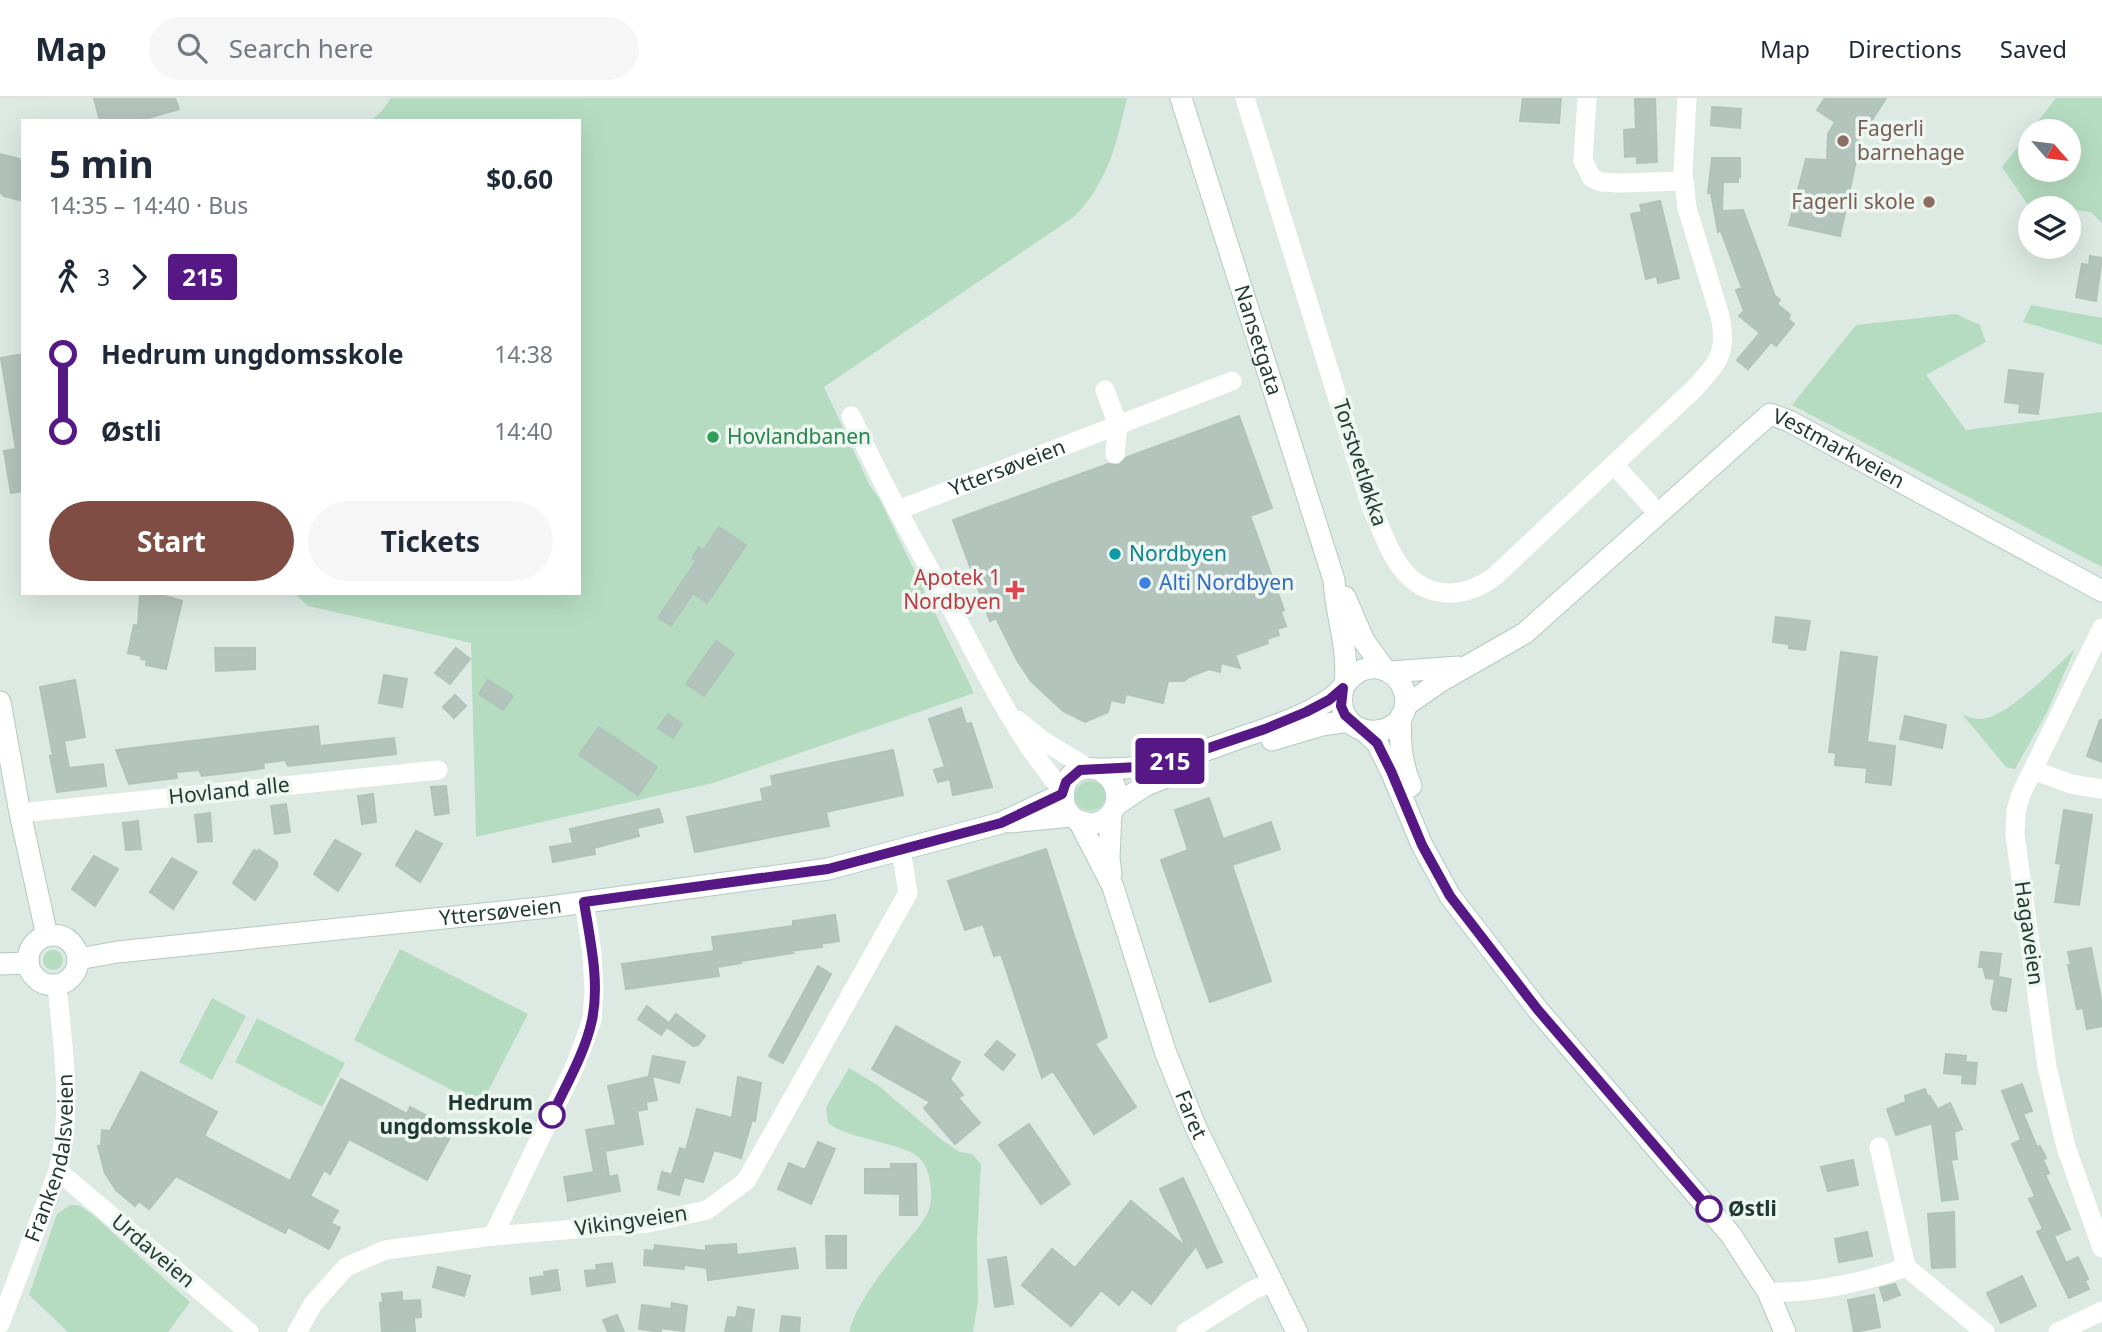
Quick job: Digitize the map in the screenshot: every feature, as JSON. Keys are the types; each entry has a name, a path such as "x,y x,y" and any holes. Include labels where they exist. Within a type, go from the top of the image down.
{"main road":[{"name":"Nansetgata","path":"1181,98 1334,580 1364,641 1388,671"},
{"name":"Vestmarkveien","path":"1403,711 1441,681 1525,633 1769,414 1789,421 2102,591"},
{"name":"Nansetgata","path":"1334,580 1335,598 1345,640 1344,686"},
{"name":"Vestmarkveien","path":"1388,671 1471,666"},
{"path":"1403,711 1387,729 1379,732 1356,726 1292,733 1172,774 1146,785 1097,822 1075,818 1066,809 1062,792 1072,775 1093,769 1138,767 1170,761 1306,712 1329,700 1355,674 1363,670 1372,668 1388,671 1403,687 1403,711 1399,736 1403,766 1433,838 1483,940"},
{"path":"1344,686 1341,706 1356,726 1377,743 1422,845 1450,896 1538,1010 1731,1235 1768,1292 1785,1332"},
{"path":"0,702 20,813 47,936"},
{"path":"1093,769 1112,780 1118,797 1114,809"},
{"name":"Yttersøveien","path":"1001,823 1062,792"},
{"name":"Faret","path":"1114,809 1109,858 1113,887 1165,1051 1196,1128 1297,1332"},
{"name":"Yttersøveien","path":"78,959 118,952 584,902 828,869 1001,823 1075,818"},
{"name":"Faret","path":"1075,818 1113,887"},
{"path":"47,936 68,940 75,948 78,959 73,976 57,986 37,980 28,963 33,946 47,936"},
{"path":"0,964 28,963"}],"street":[{"name":"Torstvetløkka","path":"1245,98 1371,506 1396,561 1411,578 1423,586 1445,593 1461,593 1480,587 1494,577 1713,369 1723,346 1724,334 1687,208 1684,181 1687,98"},
{"path":"1587,98 1583,161 1592,178 1601,182 1620,183 1684,181"},
{"name":"Yttersøveien","path":"898,510 1232,380"},
{"path":"1105,390 1118,425 1115,454"},
{"path":"851,416 879,477 1005,711 1032,754 1062,792"},
{"path":"1614,465 1659,514"},
{"name":"Hagaveien","path":"2102,628 2021,794 2016,811 2015,835 2047,1067 2066,1147 2102,1248"},
{"path":"1005,711 1042,740 1093,769"},
{"name":"Hovland alle","path":"20,813 438,770"},
{"path":"2033,770 2071,784 2102,789"},
{"name":"Vikingveien","path":"297,1332 313,1304 346,1267 385,1250 493,1236 648,1223 707,1210 746,1181 908,893 901,850"},
{"path":"493,1236 575,1066 592,1020 592,953 584,902"},
{"name":"Frankendalsveien","path":"2,1312 58,1171 63,1151 66,1118 57,986"},
{"path":"1879,1147 1906,1268 1985,1332"},
{"name":"Urdaveien","path":"58,1171 249,1332"},
{"path":"1768,1292 1792,1294 1906,1268"},
{"path":"1186,1332 1253,1290 1272,1283"},
{"path":"2058,1332 2102,1311"}],"green space":[{"name":"Hovlandbanen","path":"391,98 1127,98 1110,161 1096,189 1075,216 824,387 870,486 879,498 974,693 713,783 476,837 471,643 308,606 296,595 581,595 581,119 372,119"},
{"path":"2056,98 2102,98 2102,223 2091,212 2081,211 2081,196 2022,196 2002,167 2018,146 2018,182 2081,182 2081,119 2039,119"},
{"path":"2031,305 2102,318 2102,345 2023,322"},
{"path":"1956,314 1980,325 1986,342 1926,375 1966,430 2102,412 2102,567 1792,405 1856,325"},
{"path":"2075,649 2047,712 2015,769 2006,767 1962,714 1978,719 2002,711 2029,692"},
{"path":"1090,781 1100,786 1105,796 1100,806 1090,811 1080,806 1075,796 1080,786"},
{"name":"Hedrum ungdomsskole","path":"400,949 528,1014 481,1105 354,1040"},
{"path":"53,950 60,953 63,960 60,967 53,970 46,967 43,960 46,953"},
{"path":"212,998 246,1016 212,1080 179,1062"},
{"path":"257,1018 345,1063 322,1107 235,1062"},
{"path":"849,1068 879,1086 942,1140 960,1152 972,1154 981,1164 977,1240 978,1302 973,1332 849,1332 872,1287 926,1217 931,1193 927,1171 914,1154 850,1134 828,1123 826,1107"},
{"path":"70,1205 78,1205 92,1214 190,1302 168,1332 68,1332 29,1295 57,1214"}],"building":[{"path":"94,98 175,98 179,109 145,119 99,119"},
{"path":"1523,98 1561,98 1559,123 1520,121"},
{"path":"1635,98 1655,98 1657,162 1637,163 1637,156 1625,157 1624,130 1636,129"},
{"path":"1825,98 1886,98 1853,150 1858,151 1840,236 1789,225 1806,159 1827,160 1828,134 1835,122 1817,110"},
{"path":"1712,107 1741,109 1740,128 1711,125"},
{"path":"0,154 21,159 21,200 4,196 0,192"},
{"path":"1712,158 1740,158 1738,182 1723,182 1722,211 1743,210 1775,296 1780,300 1777,304 1790,315 1788,319 1794,324 1776,346 1771,342 1748,369 1737,360 1760,333 1739,316 1744,311 1736,290 1742,288 1721,231 1718,232 1711,193 1708,193"},
{"path":"1660,201 1679,278 1658,283 1657,276 1646,279 1631,214 1642,212 1640,205"},
{"path":"2090,256 2102,258 2096,301 2076,297 2082,264 2089,265"},
{"path":"21,354 21,491 11,493 4,451 16,449 1,358"},
{"path":"2009,370 2043,374 2038,414 2019,412 2020,404 2005,402"},
{"name":"Nordbyen","path":"1239,416 1272,508 1250,516 1284,610 1281,612 1286,626 1277,629 1279,635 1267,639 1268,643 1235,655 1240,668 1221,663 1220,672 1209,669 1184,681 1168,681 1163,703 1126,694 1124,703 1111,700 1108,712 1085,722 1063,711 1031,681 996,618 990,621 953,520 1108,464 1119,465 1127,457"},
{"path":"719,527 746,545 707,603 693,593 671,626 658,618 696,561 692,558 699,547 704,550"},
{"path":"140,595 162,595 182,601 166,669 146,665 147,660 141,659 142,656 128,653 134,625 138,626"},
{"path":"1776,617 1810,621 1805,650 1773,642"},
{"path":"716,641 734,654 704,696 686,684"},
{"path":"215,648 255,648 255,669 216,671"},
{"path":"456,648 470,659 450,684 435,673"},
{"path":"1841,652 1877,657 1867,742 1895,746 1891,785 1866,782 1867,768 1835,765 1836,753 1829,752"},
{"path":"384,675 407,679 402,707 379,703"},
{"path":"75,680 85,737 64,741 69,768 103,764 106,786 57,792 40,687"},
{"path":"488,680 513,696 503,710 479,694"},
{"path":"455,695 466,706 454,718 443,707"},
{"path":"961,708 966,724 971,723 992,787 953,795 950,779 938,782 934,770 945,767 929,719"},
{"path":"668,714 682,724 673,738 658,728"},
{"path":"1905,716 1946,725 1942,748 1900,739"},
{"path":"2102,720 2102,762 2087,756"},
{"path":"318,726 320,746 394,738 396,754 288,766 285,760 263,763 264,768 202,776 199,770 176,772 177,778 129,784 116,750"},
{"path":"599,727 657,767 638,795 579,755"},
{"path":"893,750 903,795 826,812 829,826 695,852 687,817 763,801 761,789 773,786 771,776"},
{"path":"446,786 449,813 435,815 431,787"},
{"path":"373,794 376,822 362,824 358,796"},
{"path":"1209,798 1223,839 1271,822 1280,849 1232,865 1271,981 1210,1002 1161,860 1188,850 1175,810"},
{"path":"286,804 290,832 275,834 271,806"},
{"path":"659,809 663,822 637,828 639,836 594,848 595,854 553,862 550,847 573,843 570,829"},
{"path":"2064,810 2092,815 2079,905 2055,902 2061,864 2056,863"},
{"path":"210,813 212,841 198,842 195,815"},
{"path":"138,821 141,849 126,850 123,823"},
{"path":"416,831 442,844 420,882 396,865"},
{"path":"335,840 361,854 338,891 314,874"},
{"path":"1046,849 1107,1037 1095,1044 1136,1107 1094,1134 1053,1071 1042,1078 1001,954 994,956 983,924 965,930 948,881"},
{"path":"254,850 259,850 277,862 277,867 255,900 233,883"},
{"path":"94,856 118,869 95,906 72,889"},
{"path":"172,858 197,872 173,909 150,892"},
{"path":"835,915 839,941 821,944 822,947 717,967 719,976 626,989 622,964 714,951 712,937 793,926 793,921"},
{"path":"2091,948 2102,1004 2102,1026 2087,1029 2083,1008 2077,1009 2068,952"},
{"path":"1981,952 2001,954 1998,977 2011,979 2006,1011 1993,1009 1991,1002 1995,979 1986,978 1983,967 1979,967"},
{"path":"818,966 831,974 783,1063 769,1056"},
{"path":"647,1006 669,1023 676,1014 705,1036 698,1045 693,1046 667,1027 661,1035 638,1019"},
{"path":"896,1026 960,1062 950,1079 963,1095 958,1098 980,1123 955,1144 924,1108 930,1102 872,1069"},
{"path":"997,1041 1015,1055 1003,1070 985,1055"},
{"path":"1946,1054 1966,1056 1965,1062 1977,1063 1975,1084 1962,1083 1963,1075 1944,1073"},
{"path":"653,1056 685,1062 679,1083 649,1075"},
{"path":"141,1072 217,1112 204,1136 290,1181 341,1079 407,1114 410,1107 454,1130 427,1180 349,1139 330,1174 324,1170 310,1196 338,1211 331,1223 340,1228 329,1249 288,1227 285,1233 176,1176 149,1209 139,1201 135,1206 116,1190 105,1173 98,1146 101,1146 102,1130 110,1131"},
{"path":"652,1076 657,1100 646,1102 647,1109 637,1111 643,1144 605,1151 609,1177 617,1175 620,1191 568,1201 564,1177 594,1172 586,1130 616,1125 608,1086"},
{"path":"738,1077 761,1083 755,1121 752,1120 741,1158 714,1150 703,1182 672,1174 680,1148 686,1150 697,1109 732,1118"},
{"path":"2022,1084 2032,1111 2023,1114 2037,1147 2040,1146 2046,1158 2043,1160 2049,1173 2045,1175 2070,1229 2054,1236 2066,1263 2078,1257 2088,1279 2085,1281 2089,1289 2069,1298 2037,1232 2043,1229 2029,1199 2035,1196 2012,1144 2021,1140 2002,1091"},
{"path":"1925,1089 1931,1107 1929,1095 1940,1113 1940,1108 1950,1103 1962,1129 1954,1132 1957,1159 1951,1160 1958,1199 1942,1201 1932,1123 1896,1135 1887,1109 1906,1102 1905,1096"},
{"path":"1029,1124 1070,1184 1041,1204 999,1145"},
{"path":"818,1142 835,1149 811,1204 778,1189 789,1163 805,1170"},
{"path":"1853,1160 1858,1185 1828,1191 1821,1167"},
{"path":"891,1164 916,1164 917,1215 900,1215 900,1194 865,1193 865,1169 891,1169"},
{"path":"662,1172 684,1178 679,1195 658,1189"},
{"path":"1183,1178 1222,1262 1207,1268 1196,1246 1151,1304 1132,1289 1119,1305 1101,1290 1071,1326 1022,1285 1052,1249 1075,1268 1131,1201 1186,1247 1160,1189"},
{"path":"1954,1212 1955,1267 1932,1268 1928,1214"},
{"path":"1867,1232 1872,1256 1839,1262 1835,1239"},
{"path":"826,1236 846,1236 846,1268 827,1268"},
{"path":"736,1244 737,1255 795,1248 798,1268 708,1280 707,1268 644,1265 645,1250 654,1251 655,1245 706,1251 706,1246"},
{"path":"1006,1257 1013,1304 995,1307 988,1260"},
{"path":"612,1263 615,1282 587,1286 585,1271 597,1270 596,1265"},
{"path":"438,1267 470,1276 464,1296 433,1287"},
{"path":"557,1270 560,1290 532,1294 530,1278 545,1276 544,1272"},
{"path":"2022,1276 2036,1306 2001,1323 1987,1293"},
{"path":"1895,1284 1900,1295 1884,1301 1880,1288"},
{"path":"402,1292 402,1301 420,1300 421,1317 414,1318 415,1331 382,1332 382,1294"},
{"path":"1874,1295 1880,1327 1854,1332 1848,1300"},
{"path":"672,1303 687,1306 684,1331 639,1329 642,1305 671,1309"},
{"path":"738,1307 754,1310 751,1332 725,1332 728,1317 736,1318"},
{"path":"617,1315 624,1332 608,1332 603,1320"},
{"path":"782,1316 800,1318 799,1332 780,1332"}],"bus line":[{"name":"215","path":"552,1115 575,1066 592,1020 592,953 584,902 828,869 1001,823 1062,794 1066,782 1080,770 1138,767 1170,761 1306,712 1329,700 1343,688 1341,706 1345,715 1377,743 1422,845 1450,896 1538,1010 1709,1209"}],"place":[{"name":"Fagerli barnehage","path":"1843,141"},
{"name":"Fagerli skole","path":"1929,202"},
{"name":"Hovlandbanen","path":"713,437"},
{"name":"Nordbyen","path":"1115,554"},
{"name":"Alti Nordbyen","path":"1145,583"},
{"name":"Apotek 1 Nordbyen","path":"1015,590"},
{"name":"Hedrum ungdomsskole","path":"552,1115"},
{"name":"Østli","path":"1709,1209"}]}
